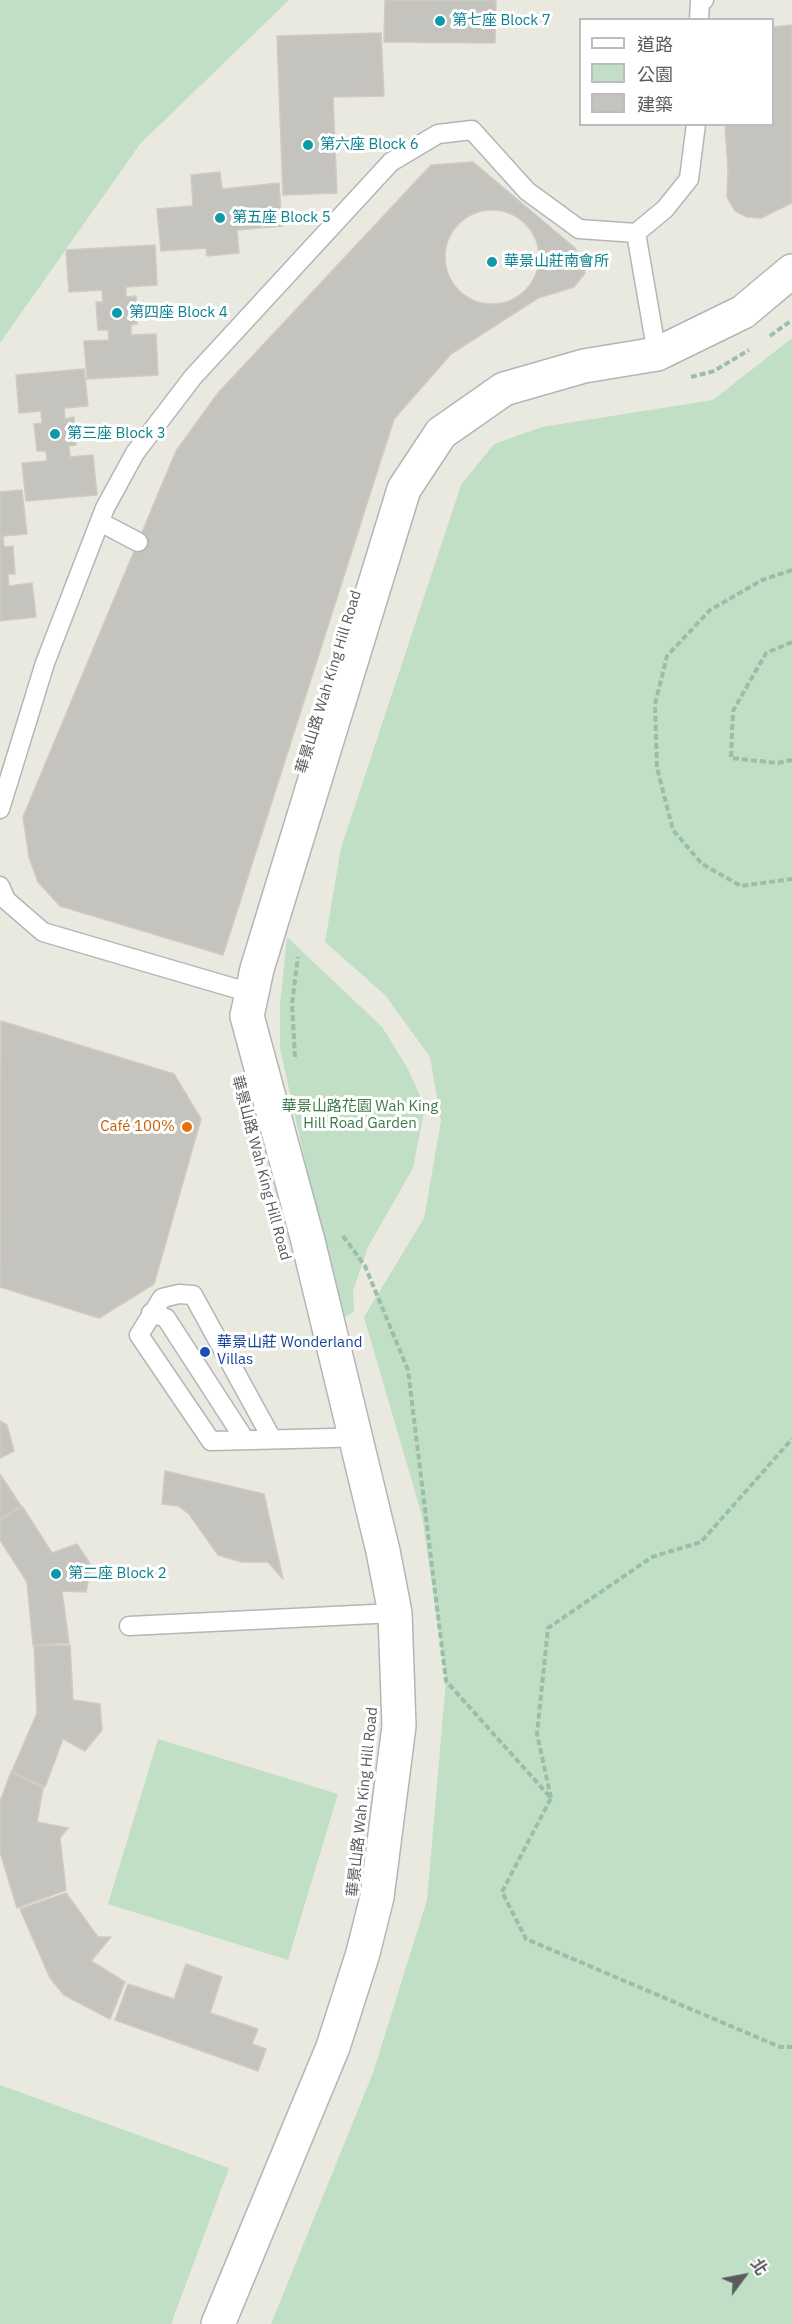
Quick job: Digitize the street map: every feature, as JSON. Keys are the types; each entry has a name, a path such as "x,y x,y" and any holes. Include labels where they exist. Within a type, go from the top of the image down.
{"street":[{"name":"華景山路 Wah King Hill Road","path":"218,2324 333,2047 372,1920 399,1726 395,1613 356,1437 308,1241 247,1016 251,993 404,489 441,434 504,389 584,366 657,354 743,312 792,271"}],"lane":[{"path":"699,18 700,1 705,0"},
{"path":"0,809 45,663 100,522 135,453 193,377 391,162 438,135 472,130 527,191 579,230 636,233 664,209 689,179 696,126"},
{"path":"636,233 657,354"},
{"path":"100,522 138,542"},
{"path":"0,772 15,761"},
{"path":"0,886 6,900 43,932 251,993"},
{"path":"272,1439 193,1295 179,1294 162,1298 139,1335 211,1441 356,1437"},
{"path":"151,1313 166,1318 245,1440"},
{"path":"129,1626 395,1613"}],"path":[{"path":"765,340 792,320"},
{"path":"681,380 714,371 755,346"},
{"path":"792,570 762,580 710,610 667,656 656,704 657,768 673,830 702,864 741,886 792,879"},
{"path":"792,642 766,653 733,711 731,758 778,763 792,760"},
{"path":"296,1063 292,1004 299,951"},
{"path":"340,1241 338,1229 365,1266 408,1370 446,1681 551,1798"},
{"path":"792,1438 701,1542 652,1557 548,1628 537,1734 551,1798 501,1892 526,1939 780,2047 792,2046"}],"green space":[{"path":"0,0 289,0 140,144 0,343"},
{"path":"792,338 792,2324 271,2324 373,2073 427,1900 446,1681 422,1516 364,1317 424,1218 441,1121 430,1057 385,995 325,942 341,848 461,485 494,444 542,427 713,400"},
{"name":"華景山路花園 Wah King Hill Road Garden","path":"287,937 382,1027 407,1067 425,1107 413,1168 368,1247 353,1291 354,1312 340,1320 280,1048 280,1005"},
{"path":"158,1739 338,1794 288,1960 108,1904"},
{"path":"0,2085 229,2168 171,2324 0,2324"}],"building":[{"name":"第七座 Block 7","path":"385,0 496,0 495,43 384,42"},
{"path":"792,25 792,203 761,218 747,217 735,211 727,197 725,126 774,126 774,27"},
{"name":"第六座 Block 6","path":"381,33 384,96 333,97 337,193 283,195 277,36"},
{"path":"473,162 575,248 585,273 574,287 538,298 451,354 394,419 223,955 60,906 38,882 29,857 23,817 176,451 218,393 431,165"},
{"name":"第五座 Block 5","path":"220,172 222,189 279,183 282,226 237,230 239,253 207,256 206,248 161,251 157,209 193,206 191,175"},
{"name":"華景山莊南會所","path":"492,210 510,214 525,224 535,239 539,257 535,275 525,290 510,300 492,304 474,300 459,290 449,275 445,257 449,239 459,224 474,214"},
{"name":"第四座 Block 4","path":"155,245 157,285 126,287 126,297 136,296 137,324 131,325 131,335 156,334 158,375 87,379 84,341 109,340 108,330 98,330 96,302 103,302 102,290 69,292 66,250"},
{"name":"第三座 Block 3","path":"84,369 88,406 64,408 65,419 74,417 76,445 69,446 70,457 93,455 97,495 26,501 22,463 47,461 46,451 37,451 34,424 42,423 41,411 19,413 16,375"},
{"path":"22,490 27,534 3,536 4,547 13,546 15,574 8,574 9,586 32,583 36,617 0,621 0,492"},
{"path":"1,1021 174,1074 201,1119 154,1284 99,1318 0,1287"},
{"path":"0,1421 7,1425 14,1451 0,1458"},
{"path":"165,1471 264,1494 283,1579 268,1562 242,1562 218,1555 189,1514 178,1506 162,1504"},
{"path":"0,1474 21,1506 0,1519"},
{"name":"第二座 Block 2","path":"22,1506 52,1553 77,1544 91,1565 86,1592 62,1591 69,1643 33,1645 27,1582 0,1540 0,1520"},
{"path":"70,1645 73,1700 100,1704 102,1730 85,1751 63,1739 45,1787 12,1771 37,1713 34,1646"},
{"path":"11,1772 43,1788 37,1822 68,1828 60,1838 66,1890 17,1908 0,1852 0,1802"},
{"path":"66,1893 98,1937 111,1937 91,1961 125,1982 110,2019 64,1995 50,1978 20,1909"},
{"path":"186,1964 222,1977 210,2013 258,2029 252,2044 266,2049 258,2071 115,2020 128,1984 174,1999"}],"place":[{"name":"第七座 Block 7","path":"440,21"},
{"name":"第六座 Block 6","path":"308,145"},
{"name":"第五座 Block 5","path":"220,218"},
{"name":"華景山莊南會所","path":"492,262"},
{"name":"第四座 Block 4","path":"117,313"},
{"name":"第三座 Block 3","path":"55,434"},
{"name":"Café 100%","path":"187,1127"},
{"name":"華景山莊 Wonderland Villas","path":"205,1352"},
{"name":"第二座 Block 2","path":"56,1574"}]}
